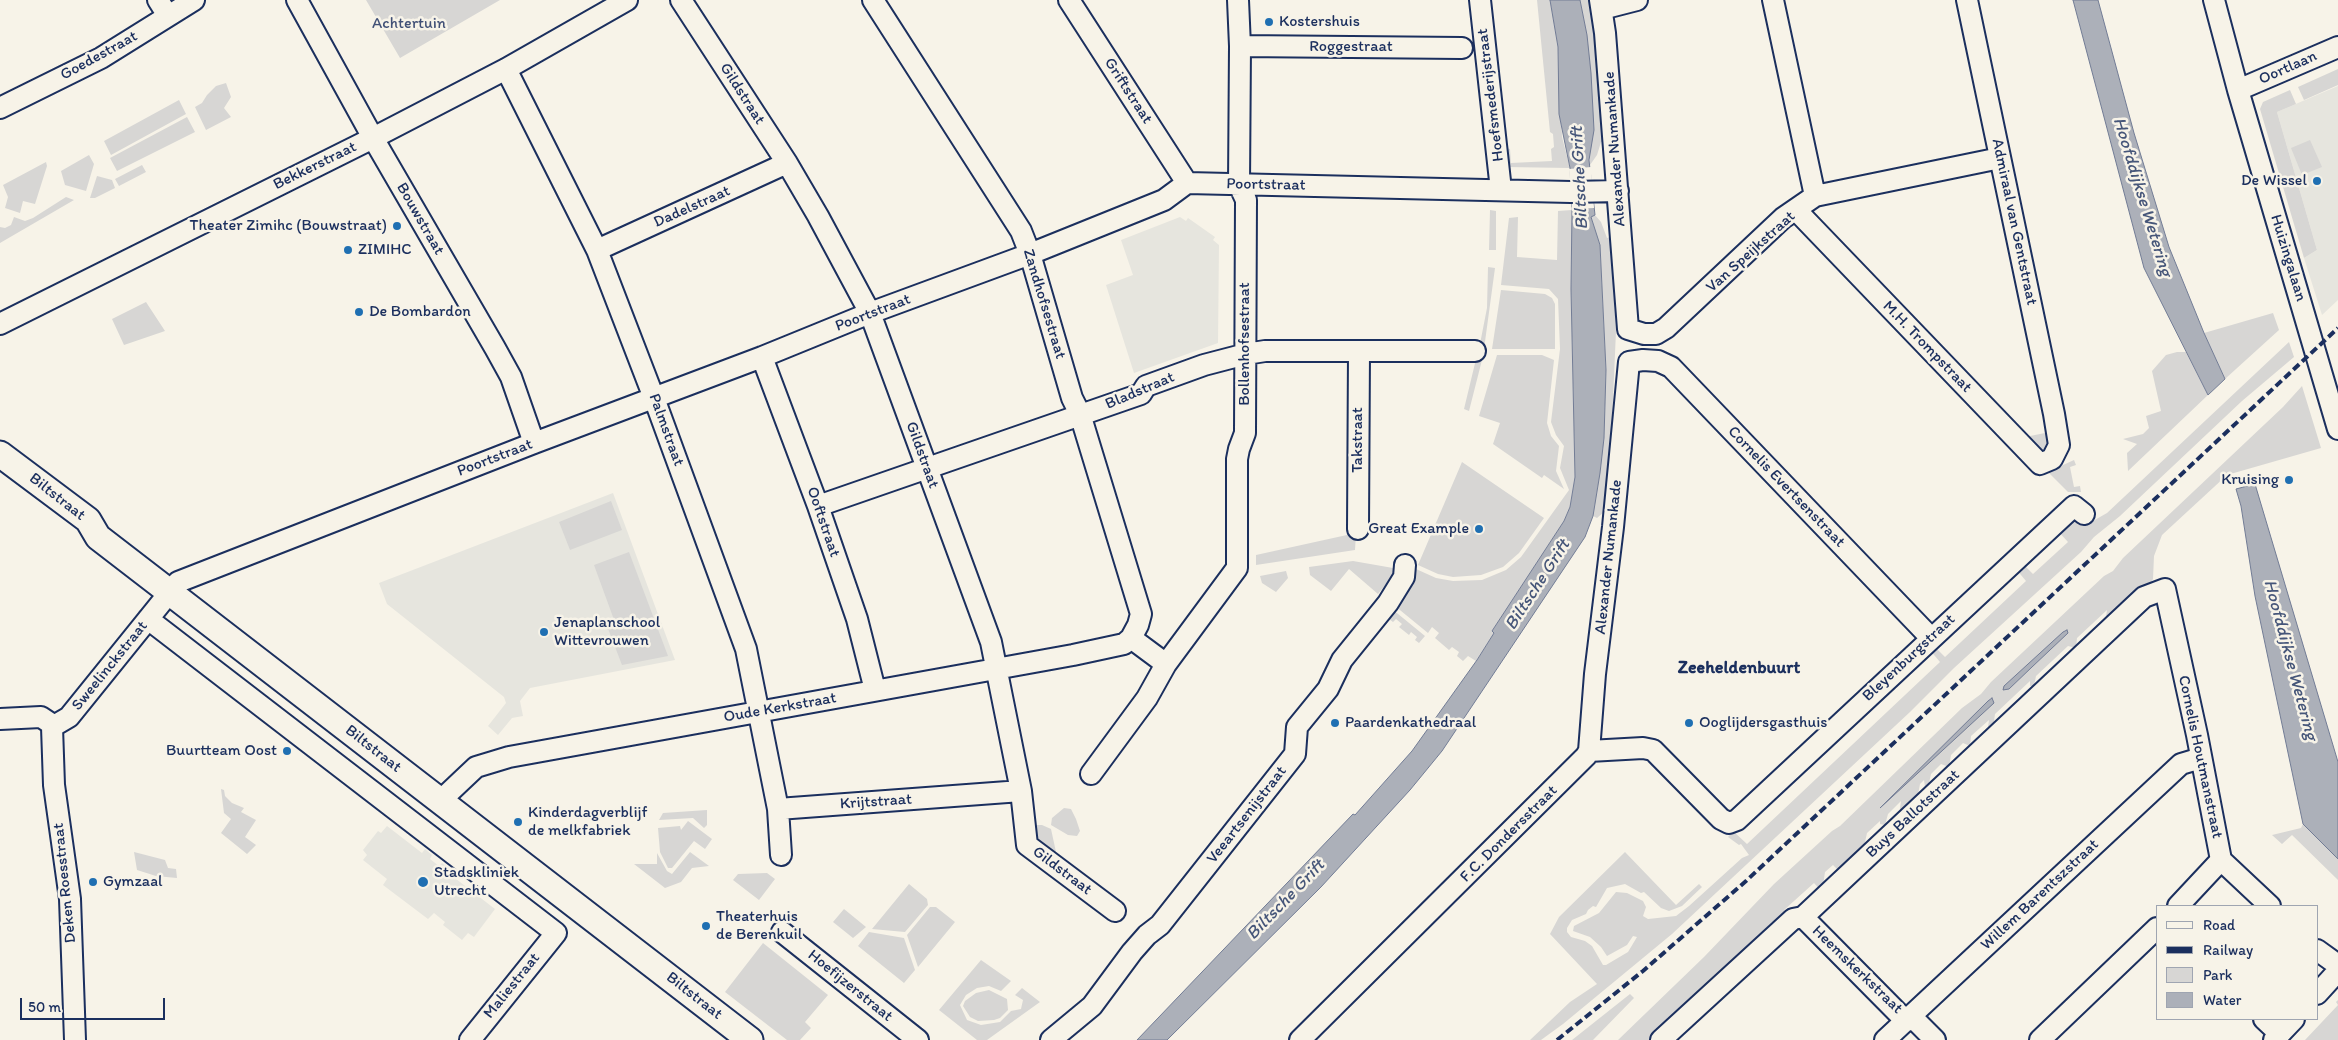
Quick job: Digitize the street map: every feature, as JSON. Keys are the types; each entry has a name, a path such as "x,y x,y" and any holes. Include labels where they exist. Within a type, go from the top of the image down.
{"street":[{"name":"Goedestraat","path":"0,108 101,58 163,8 194,0"},
{"name":"Bouwstraat","path":"297,0 373,138 511,377 534,443"},
{"name":"Bekkerstraat","path":"0,324 373,138 506,69 627,0"},
{"name":"Gildstraat","path":"681,0 787,164 818,216 870,313 991,642 1021,791 1027,846 1116,911"},
{"name":"Zandhofsestraat","path":"873,0 1021,231 1030,254 1072,398 1080,414 1141,614 1131,638"},
{"name":"Griftstraat","path":"1069,0 1187,183"},
{"name":"Bollenhofsestraat","path":"1091,774 1147,698 1166,664 1237,568 1238,459 1239,449 1245,433 1246,354 1246,200 1239,185 1240,46 1238,0"},
{"name":"Hoefsmederijstraat","path":"1480,0 1501,190"},
{"path":"1601,4 1637,0"},
{"path":"1773,0 1814,196"},
{"name":"Admiraal van Gentstraat","path":"1967,0 2059,445"},
{"name":"Huizingalaan","path":"2214,0 2238,90 2338,428"},
{"name":"Alexander Numankade","path":"1601,4 1628,329"},
{"name":"Roggestraat","path":"1240,46 1462,48"},
{"name":"Oortlaan","path":"2238,90 2338,47"},
{"name":"Palmstraat","path":"506,69 596,250 654,398 746,649 778,809"},
{"name":"Van Speijkstraat","path":"1628,329 1644,334 1656,334 1666,328 1783,218 1814,196 2000,158"},
{"name":"Dadelstraat","path":"596,250 787,164"},
{"name":"Poortstraat","path":"166,598 178,582 208,569 762,357 870,313 1030,254 1164,200 1187,183 1571,192 1618,191"},
{"name":"M.H. Trompstraat","path":"1796,210 2040,464 2052,459 2059,445"},
{"name":"Bladstraat","path":"818,506 1141,394 1146,386 1204,365 1246,354 1264,351 1475,352"},
{"name":"Takstraat","path":"1358,529 1359,352"},
{"name":"Ooftstraat","path":"762,357 818,506 857,620 875,690"},
{"name":"Cornelis Evertsenstraat","path":"1629,362 1642,360 1658,362 1671,368 1931,638"},
{"name":"Alexander Numankade","path":"1588,751 1629,362"},
{"name":"Biltstraat","path":"0,454 88,520 98,537 166,598 440,801 750,1040"},
{"name":"Bleyenburgstraat","path":"1588,751 1643,748 1653,750 1721,819 1729,823 1737,820 2074,506 2084,514"},
{"name":"Veeartsenijstraat","path":"1051,1040 1092,1006 1132,952 1147,935 1160,925 1295,754 1297,727 1328,689 1342,660 1388,603 1404,577 1405,565"},
{"name":"Cornelis Houtmanstraat","path":"2165,589 2221,860 2269,905"},
{"name":"Buys Ballotstraat","path":"1661,1040 1793,919 1803,917 2144,597 2165,589"},
{"name":"Sweelinckstraat","path":"52,727 68,717 166,598"},
{"name":"Maliestraat","path":"148,619 556,933 470,1040"},
{"path":"1131,638 1166,664"},
{"name":"Oude Kerkstraat","path":"440,801 476,767 508,757 1073,655 1124,644 1131,638"},
{"path":"0,719 41,717 50,723 52,727"},
{"name":"Deken Roesstraat","path":"52,727 54,785 70,898 75,1040"},
{"name":"F.C. Dondersstraat","path":"1300,1040 1583,761 1588,751"},
{"name":"Willem Barentszstraat","path":"1885,1040 2181,764 2201,758"},
{"name":"Krijtstraat","path":"778,809 1021,791"},
{"path":"778,809 780,855"},
{"path":"2179,905 2221,860"},
{"name":"Heemskerkstraat","path":"1803,917 1900,1015 1909,1017 1917,1022 1935,1040"},
{"path":"2040,1040 2156,929"},
{"name":"Hoefijzerstraat","path":"782,932 918,1040"},
{"path":"2318,951 2338,965"},
{"path":"2318,993 2338,971"},
{"path":"2265,1020 2277,1037 2293,1020"}],"shaded area":[{"name":"De Wissel","path":"2338,86 2338,300 2322,315 2304,258 2317,250 2277,112"},
{"path":"1180,217 1186,221 1188,218 1215,237 1213,240 1219,245 1218,343 1134,373 1106,285 1133,275 1121,240"},
{"name":"Jenaplanschool Wittevrouwen","path":"613,493 675,660 530,688 520,701 523,716 512,718 498,735 488,726 506,703 504,697 387,604 379,583"},
{"name":"Stadskliniek Utrecht","path":"387,826 422,853 425,849 432,855 430,859 439,866 442,863 449,868 447,872 495,909 474,937 468,933 462,940 443,925 445,922 434,913 428,919 383,885 387,879 363,860 367,855 363,850 378,831 381,833"}],"green space":[{"name":"Achtertuin","path":"366,0 500,0 400,58"},
{"path":"1537,0 1550,0 1558,47 1562,137 1570,168 1506,167 1506,148 1510,149 1511,163 1552,161 1553,134 1550,132"},
{"path":"1580,0 1589,0 1597,32 1606,142 1601,142 1597,155 1590,165"},
{"path":"2338,69 2338,85 2304,100 2298,87"},
{"path":"226,83 231,97 224,108 231,117 206,130 195,107 202,103 216,86"},
{"path":"2290,90 2296,104 2277,112 2317,250 2304,258 2260,109 2263,102"},
{"path":"179,100 186,114 111,155 104,141"},
{"path":"187,117 195,132 117,171 110,158"},
{"path":"2310,140 2322,167 2302,175 2291,148"},
{"path":"89,155 94,164 86,191 65,185 61,171"},
{"path":"46,162 47,166 35,204 23,201 20,213 5,208 8,197 3,185"},
{"path":"142,165 146,172 119,186 115,179"},
{"path":"97,176 112,180 115,188 95,198 90,198"},
{"path":"66,197 74,200 0,243 0,227 5,228 11,225 14,217 25,221 33,218"},
{"path":"1490,210 1496,211 1496,250 1489,250"},
{"path":"1572,210 1571,289 1575,477 1570,507 1564,521 1492,631 1494,633 1476,661 1468,656 1463,661 1457,656 1459,652 1452,647 1449,650 1435,638 1439,633 1432,627 1428,633 1395,606 1416,569 1436,578 1453,581 1482,580 1506,570 1521,557 1569,490 1560,468 1564,446 1556,435 1551,422 1560,349 1558,299 1549,289 1501,285 1509,218 1518,217 1517,257 1557,260 1558,211"},
{"path":"1595,215 1601,222 1607,238 1610,237 1616,331 1611,444 1604,512 1597,518 1593,516 1604,438 1606,370 1600,245 1591,217"},
{"path":"1488,267 1495,268 1484,349 1479,349 1487,308"},
{"path":"1501,290 1545,294 1552,298 1555,304 1555,349 1492,349"},
{"path":"146,302 165,331 124,345 112,319"},
{"path":"2273,313 2279,330 2225,379 2204,333"},
{"path":"2289,342 2294,357 2242,401 2120,516 2094,537 2081,552 1954,668 1910,712 1672,934 1563,1024 1541,1040 1530,1040 1570,1002 1597,984 1550,934 1559,917 1625,852 1676,905 1699,884 1702,887 1682,906 1669,911 1661,908 1644,892 1641,893 1625,884 1607,888 1596,907 1593,906 1586,914 1572,920 1567,928 1567,932 1571,937 1585,941 1592,946 1603,965 1628,952 1637,937 1633,936 1627,945 1607,956 1601,947 1590,937 1573,931 1574,926 1599,913 1616,892 1627,893 1643,901 1646,907 1643,916 1648,919 1676,916 1689,906 1742,858 1749,855 1741,844 1739,845 1728,837 1733,831 1747,844 1940,662 1929,649 1933,645 1945,657 2026,581 2016,569 2023,564 2033,574 2068,542 2057,530 2073,519 2093,521 2107,513"},
{"path":"2186,352 2208,395 2128,471 2127,453 2137,444 2123,439 2143,434 2149,428 2146,416 2161,411 2152,371 2166,355"},
{"path":"1477,355 1483,356 1469,411 1464,409"},
{"path":"1497,355 1542,355 1554,360 1547,423 1551,436 1559,446 1556,471 1564,489 1544,475 1542,478 1493,444 1500,423 1479,416"},
{"path":"2302,386 2321,448 2227,475 2162,535 2154,556 2153,579 2148,587 2104,630 2107,610 2077,638 2076,648 2068,646 2036,676 2034,686 2030,686 2030,681 1995,714 1993,728 1988,727 1989,720 1971,736 1970,746 1963,743 1951,755 1949,767 1941,764 1931,774 1928,788 1925,787 1924,780 1920,784 1916,805 1898,822 1901,801 1888,814 1885,825 1880,824 1880,821 1867,833 1862,856 1837,875 1838,870 1833,865 1825,872 1822,892 1814,883 1784,910 1790,916 1777,927 1772,922 1758,936 1762,941 1735,967 1730,962 1716,976 1720,981 1713,987 1708,983 1694,995 1699,1000 1692,1007 1687,1002 1674,1014 1678,1019 1656,1040 1618,1040 1704,957 1774,884 1832,831 1840,826 1962,708 1981,694 1991,682 2104,576 2113,571 2123,558 2283,407"},
{"path":"2050,432 2048,447 2043,453 2025,442 2030,436"},
{"path":"2074,460 2076,465 2070,467 2074,487 2080,486 2081,492 2068,492 2048,472"},
{"path":"1462,462 1544,518 1519,553 1503,567 1481,575 1453,577 1438,574 1418,565"},
{"path":"611,501 622,530 570,550 559,522"},
{"path":"1356,533 1355,550 1256,565 1256,555"},
{"path":"629,552 668,656 622,665 607,626 613,617 594,565"},
{"path":"1353,561 1393,568 1394,574 1378,594 1349,569 1331,591 1310,575 1309,567"},
{"path":"1286,571 1288,578 1276,592 1262,583 1260,576"},
{"path":"1392,609 1425,636 1419,643 1415,640 1417,637 1411,632 1409,635 1399,627 1402,624 1396,619 1393,622 1386,617"},
{"path":"221,789 224,790 225,796 232,803 244,808 241,812 256,820 245,837 256,845 247,854 221,833 231,819 224,813"},
{"path":"1064,808 1071,809 1076,819 1080,831 1077,836 1068,835 1051,825 1052,818"},
{"path":"707,810 707,825 704,828 693,818 659,820 663,813"},
{"path":"688,821 712,839 705,849 694,841 672,868 668,868 660,852 658,828 680,826 681,830"},
{"path":"2303,824 2338,859 2338,880 2292,835 2282,844 2272,835 2301,828"},
{"path":"1033,825 1042,825 1051,829 1056,852 1049,854 1034,842"},
{"path":"134,852 165,860 168,868 176,869 177,878 156,876 137,870"},
{"path":"690,852 709,866 692,868 681,882 665,888 634,864 657,864 657,853 667,871 672,874"},
{"path":"767,873 775,879 759,900 733,880 738,874"},
{"path":"909,884 927,899 928,905 905,932 872,929"},
{"path":"930,907 936,907 955,922 918,967 907,935"},
{"path":"844,909 866,927 853,938 833,922"},
{"path":"869,932 904,938 915,970 904,983 858,946"},
{"path":"763,943 828,995 805,1022 811,1028 800,1040 787,1040 725,992"},
{"path":"981,960 1011,981 1001,991 989,986 977,988 966,995 960,1005 967,1020 981,1025 1000,1022 1011,1011 1021,1009 1023,1000 1015,995 1022,988 1040,1002 987,1040 977,1040 939,1010"},
{"path":"989,990 1007,999 1008,1010 1000,1018 994,1020 978,1021 970,1017 963,1006 965,1001 976,993"},
{"path":"1630,994 1634,998 1593,1040 1572,1040"},
{"path":"2338,1005 2338,1040 2305,1040"}],"water":[{"name":"Biltsche Grift","path":"1550,0 1580,0 1587,35 1591,73 1594,130 1589,160 1595,215 1591,217 1600,245 1606,370 1604,438 1600,473 1593,516 1585,537 1442,751 1410,790 1321,887 1167,1040 1137,1040 1353,814 1355,815 1412,751 1477,660 1494,633 1492,631 1564,521 1570,507 1575,477 1571,289 1572,210 1570,168 1559,114 1558,47"},
{"name":"Hoofddijkse Wetering","path":"2073,0 2098,0 2134,133 2169,247 2225,379 2208,395 2144,268"},
{"name":"Hoofddijkse Wetering","path":"2255,484 2338,762 2338,859 2303,824 2255,596 2241,506 2236,489"},
{"path":"2067,630 2068,633 2009,689 2003,690 2004,686"},
{"path":"1992,698 1994,703 1880,808 1988,701"}],"pier":[{"path":"1591,167 1594,208 1572,209 1569,169"}],"railway":[{"path":"1557,1040 1643,971 1746,881 2338,328"}],"place":[{"name":"Kostershuis","path":"1269,22"},
{"name":"De Wissel","path":"2317,181"},
{"name":"Theater Zimihc (Bouwstraat)","path":"397,226"},
{"name":"ZIMIHC","path":"348,250"},
{"name":"De Bombardon","path":"359,312"},
{"name":"Kruising","path":"2289,480"},
{"name":"Great Example","path":"1479,529"},
{"name":"Jenaplanschool Wittevrouwen","path":"544,632"},
{"name":"Paardenkathedraal","path":"1335,723"},
{"name":"Ooglijdersgasthuis","path":"1689,723"},
{"name":"Buurtteam Oost","path":"287,751"},
{"name":"Kinderdagverblijf de melkfabriek","path":"518,822"},
{"name":"Gymzaal","path":"93,882"},
{"name":"Stadskliniek Utrecht","path":"423,882"},
{"name":"Theaterhuis de Berenkuil","path":"706,926"}],"district":[{"name":"Zeeheldenbuurt","path":"1739,668"}]}
